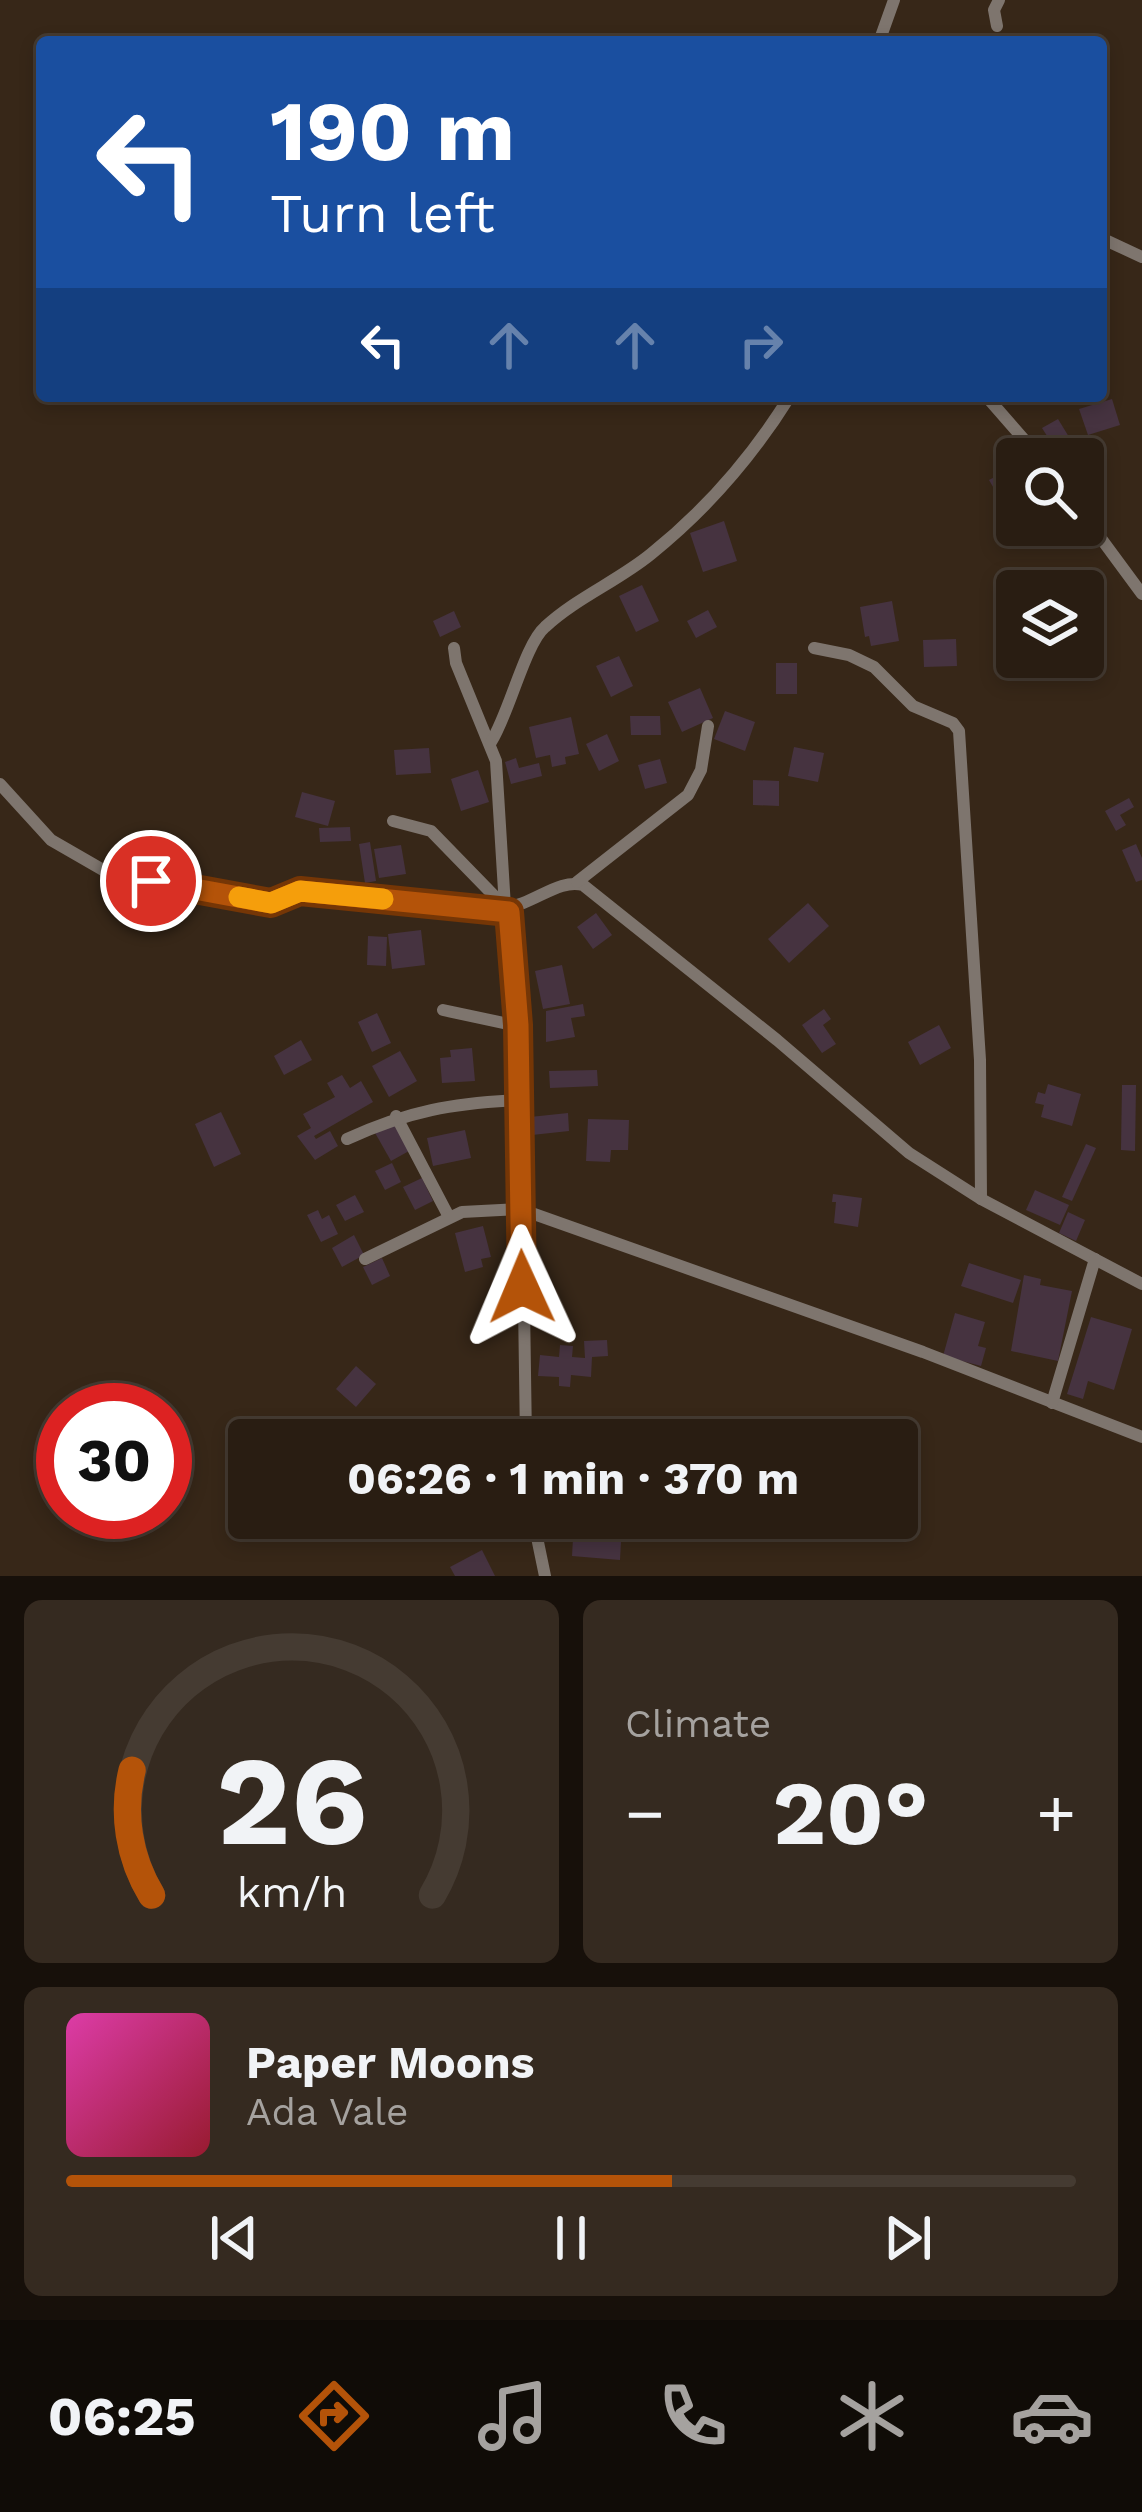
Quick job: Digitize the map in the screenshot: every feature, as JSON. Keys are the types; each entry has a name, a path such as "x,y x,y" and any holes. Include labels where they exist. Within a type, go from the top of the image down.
{"street":[{"path":"881,36 894,0"},
{"path":"997,26 994,10 999,0"},
{"path":"1107,241 1142,257"},
{"path":"491,742 505,722 541,629 650,556 716,497 753,453 786,402"},
{"path":"991,402 1023,438"},
{"path":"1104,542 1142,594"},
{"path":"454,648 468,698 496,761 518,1025 525,1419"},
{"path":"814,648 850,655 874,667 913,706 953,723 959,731 980,1060 981,1199"},
{"path":"0,784 51,840 110,874 271,903 300,891 507,910 577,882 688,794 700,770 708,726"},
{"path":"393,821 431,832 507,910"},
{"path":"577,882 777,1040 909,1153 981,1199 1142,1284"},
{"path":"443,1010 518,1025"},
{"path":"347,1139 397,1116 458,1103 520,1100"},
{"path":"397,1116 449,1217"},
{"path":"365,1259 470,1210 520,1209 811,1311 1142,1437"},
{"path":"1052,1402 1095,1259"},
{"path":"537,1539 545,1576"}],"building":[{"path":"1112,399 1120,425 1088,435 1079,409"},
{"path":"1058,419 1069,437 1048,438 1042,428"},
{"path":"724,521 737,561 703,572 690,533"},
{"path":"642,585 659,621 636,632 619,596"},
{"path":"892,601 899,641 871,646 860,607"},
{"path":"708,610 717,627 696,638 687,621"},
{"path":"454,611 461,627 440,637 433,621"},
{"path":"956,639 957,666 924,667 923,640"},
{"path":"619,656 633,686 611,697 596,666"},
{"path":"776,663 797,663 797,694 776,694"},
{"path":"700,688 713,718 682,732 668,702"},
{"path":"725,711 755,722 745,751 714,739"},
{"path":"630,716 660,716 661,735 631,735"},
{"path":"571,717 579,754 552,767 550,755 536,758 529,727"},
{"path":"607,734 619,761 599,771 586,744"},
{"path":"794,747 824,753 818,782 788,776"},
{"path":"429,748 431,773 396,775 394,750"},
{"path":"516,758 519,768 539,763 542,776 511,784 505,762"},
{"path":"660,759 667,783 645,789 638,765"},
{"path":"478,770 489,802 461,811 451,779"},
{"path":"753,780 779,781 779,806 753,805"},
{"path":"302,792 335,801 328,826 295,817"},
{"path":"1129,798 1134,807 1120,815 1126,825 1116,831 1105,811"},
{"path":"350,827 351,841 320,842 319,828"},
{"path":"370,842 376,881 365,883 359,844"},
{"path":"1136,844 1142,858 1142,880 1136,882 1122,850"},
{"path":"401,845 406,874 379,878 374,849"},
{"path":"808,903 829,926 789,963 768,939"},
{"path":"596,913 612,935 593,949 577,927"},
{"path":"421,930 425,965 392,969 388,934"},
{"path":"368,936 387,937 386,966 367,965"},
{"path":"562,965 570,1004 543,1009 535,971"},
{"path":"583,1004 585,1016 571,1018 575,1037 546,1042 546,1011"},
{"path":"824,1009 831,1019 823,1025 836,1044 822,1053 802,1025"},
{"path":"377,1013 391,1043 372,1052 358,1022"},
{"path":"939,1025 951,1048 920,1065 908,1042"},
{"path":"301,1040 312,1060 284,1075 274,1056"},
{"path":"472,1048 475,1081 442,1083 440,1058 451,1057 450,1050"},
{"path":"400,1051 417,1081 389,1097 372,1066"},
{"path":"597,1070 598,1086 550,1088 549,1071"},
{"path":"342,1075 350,1088 361,1081 373,1102 314,1136 330,1131 338,1146 315,1160 297,1136 311,1128 303,1114 335,1097 327,1083"},
{"path":"1048,1084 1081,1094 1072,1126 1041,1117 1044,1105 1035,1103 1038,1092 1045,1094"},
{"path":"1122,1085 1136,1085 1135,1151 1121,1150"},
{"path":"221,1112 241,1154 214,1167 195,1124"},
{"path":"568,1113 569,1131 532,1135 530,1117"},
{"path":"588,1119 629,1120 628,1150 611,1150 610,1162 586,1161"},
{"path":"393,1120 409,1151 391,1161 374,1131"},
{"path":"465,1130 471,1158 433,1166 427,1138"},
{"path":"1086,1144 1096,1148 1072,1201 1062,1197"},
{"path":"392,1163 401,1182 385,1190 375,1171"},
{"path":"422,1178 433,1201 415,1210 403,1187"},
{"path":"1035,1190 1069,1205 1060,1225 1026,1210"},
{"path":"833,1194 862,1198 858,1227 834,1223"},
{"path":"355,1195 364,1212 345,1221 336,1205"},
{"path":"318,1210 322,1219 329,1215 338,1234 321,1242 307,1215"},
{"path":"1068,1212 1085,1220 1076,1241 1059,1233"},
{"path":"483,1226 491,1257 481,1259 483,1267 465,1272 455,1233"},
{"path":"354,1235 364,1255 342,1267 332,1248"},
{"path":"382,1258 390,1276 372,1285 363,1267"},
{"path":"969,1263 1021,1280 1013,1303 961,1286"},
{"path":"1024,1275 1041,1279 1040,1285 1072,1291 1058,1361 1011,1351"},
{"path":"955,1313 985,1322 978,1346 986,1348 981,1366 943,1356"},
{"path":"1091,1317 1132,1329 1114,1390 1088,1381 1083,1399 1067,1394"},
{"path":"607,1340 608,1356 592,1357 591,1377 571,1375 570,1387 559,1386 559,1377 538,1376 540,1355 559,1357 560,1345 573,1346 572,1357 585,1358 584,1341"},
{"path":"356,1366 376,1384 356,1407 336,1389"},
{"path":"573,1539 621,1539 620,1560 572,1556"},
{"path":"482,1550 495,1576 455,1576 450,1567"}],"slow traffic":[{"path":"239,897 271,903 300,891 383,899"}],"route":[{"path":"151,881 271,903 300,891 509,912 518,1025 522,1287"}]}
